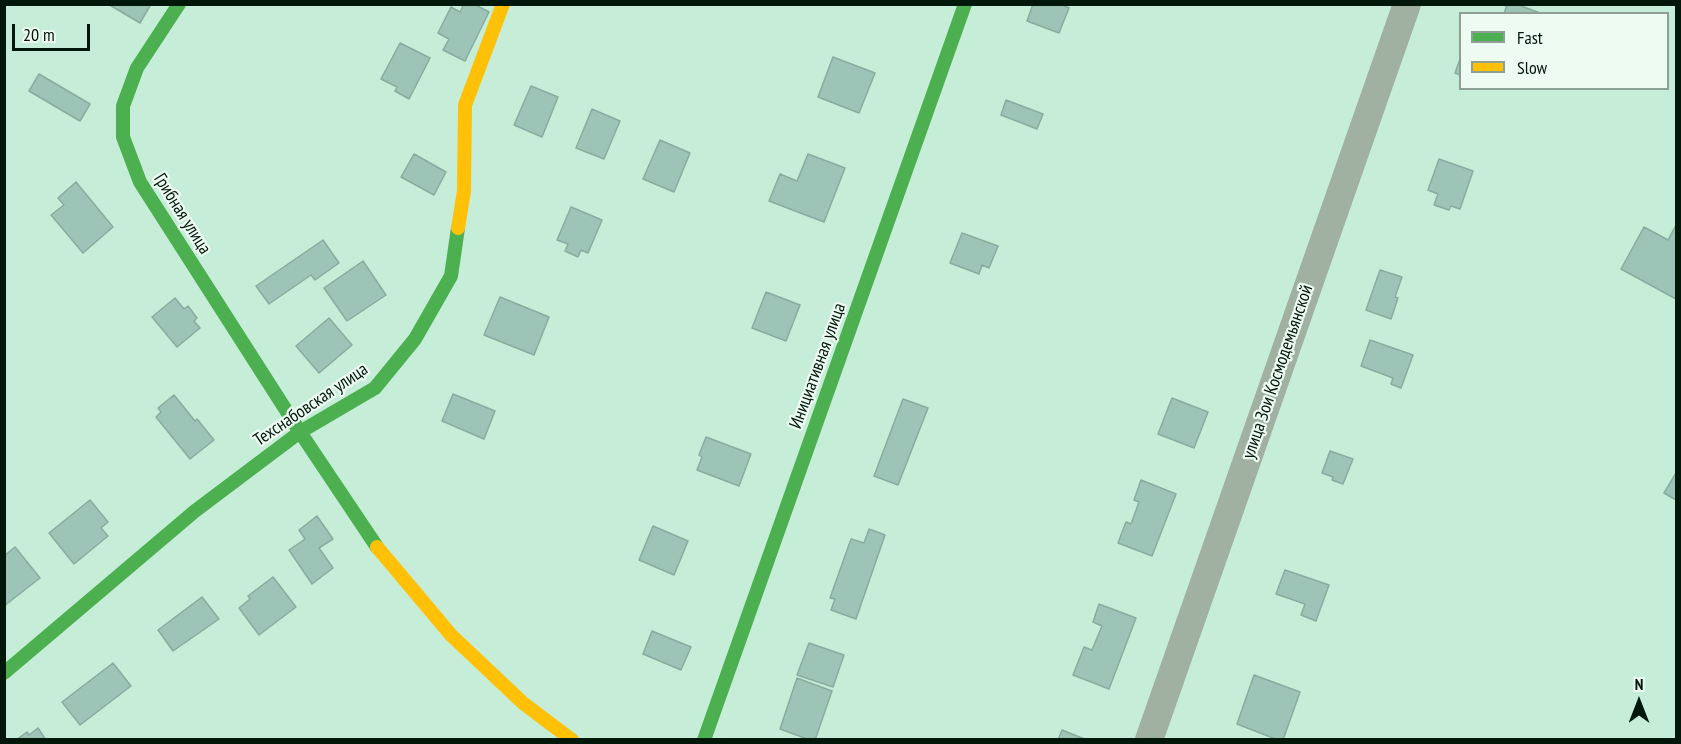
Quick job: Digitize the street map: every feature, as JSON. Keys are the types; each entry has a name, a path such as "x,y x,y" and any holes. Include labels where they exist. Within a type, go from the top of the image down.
{"street":[{"name":"Грибная улица","path":"179,4 136,68 123,105 123,137 140,182 300,432 376,545 451,635 523,703 572,740"},
{"name":"Техснабовская улица","path":"4,673 195,511 300,432 375,388 415,339 450,276 464,191 465,105 502,4"},
{"name":"Инициативная улица","path":"704,740 965,4"},
{"name":"улица Зои Космодемьянской","path":"1149,740 1407,4"}],"building":[{"path":"108,4 151,4 140,23"},
{"path":"464,4 474,4 489,12 465,61 443,50 449,39 438,33 451,7 460,12"},
{"path":"1033,4 1061,4 1069,8 1059,33 1027,21"},
{"path":"1507,4 1516,4 1537,12 1505,12"},
{"path":"400,43 430,58 409,99 395,91 397,87 381,79"},
{"path":"833,57 875,73 859,113 818,97"},
{"path":"1459,62 1459,75 1455,73"},
{"path":"39,74 90,104 80,121 29,91"},
{"path":"531,86 558,97 542,137 514,125"},
{"path":"1006,100 1043,114 1037,129 1001,115"},
{"path":"592,109 620,121 604,159 576,148"},
{"path":"660,140 690,153 674,192 643,179"},
{"path":"414,154 446,172 434,195 401,177"},
{"path":"808,154 845,168 824,222 769,201 780,174 797,181"},
{"path":"1439,159 1473,171 1460,209 1451,206 1449,210 1434,205 1438,194 1428,190"},
{"path":"76,182 113,227 83,253 51,215 64,205 58,198"},
{"path":"571,207 602,220 588,253 581,250 578,257 565,251 568,244 557,240"},
{"path":"1676,225 1676,299 1621,269 1644,227 1668,240"},
{"path":"962,233 998,246 989,268 982,265 979,274 950,263"},
{"path":"323,240 339,263 315,280 311,275 269,304 256,286"},
{"path":"363,261 386,295 347,321 324,288"},
{"path":"1380,270 1402,277 1391,319 1366,310"},
{"path":"766,292 800,305 786,341 752,328"},
{"path":"500,297 549,317 534,355 484,335"},
{"path":"175,298 184,309 188,306 197,318 194,321 200,328 177,347 152,317"},
{"path":"329,318 352,345 319,373 296,346"},
{"path":"1370,340 1413,355 1401,388 1391,384 1393,378 1361,366"},
{"path":"453,394 495,411 484,439 442,421"},
{"path":"174,395 214,440 190,459 156,417 161,412 158,408"},
{"path":"1172,398 1208,412 1194,448 1158,434"},
{"path":"903,399 928,408 898,485 874,476"},
{"path":"706,437 751,454 739,486 697,470 702,457 699,455"},
{"path":"1330,451 1353,459 1343,484 1322,473"},
{"path":"1676,473 1676,500 1664,493"},
{"path":"1141,480 1176,494 1152,556 1118,543 1126,522 1131,524 1139,502 1134,500"},
{"path":"90,500 108,522 101,528 108,536 74,564 49,533"},
{"path":"317,516 333,539 319,548 333,568 312,584 289,550 305,539 299,530"},
{"path":"653,526 688,541 674,575 639,560"},
{"path":"869,529 885,535 856,619 831,610 835,599 830,598 851,539 864,543"},
{"path":"15,547 40,578 4,606 4,556"},
{"path":"1285,570 1329,585 1316,621 1301,615 1305,604 1276,594"},
{"path":"273,577 296,607 259,635 239,608 250,599 248,596"},
{"path":"202,597 219,619 173,651 158,630"},
{"path":"1099,604 1136,618 1109,689 1073,675 1084,647 1092,650 1102,626 1093,622"},
{"path":"652,631 691,647 681,670 643,654"},
{"path":"809,643 844,655 833,687 797,675"},
{"path":"113,663 131,686 80,725 62,702"},
{"path":"1254,675 1300,692 1283,740 1237,724"},
{"path":"797,678 832,691 815,740 780,729"},
{"path":"38,728 46,740 16,740 27,732 29,735"},
{"path":"1062,730 1087,740 1058,740"}],"traffic: fast":[{"path":"179,4 137,68 123,106 123,137 140,182 300,432 377,547"},
{"path":"704,740 965,4"},
{"path":"4,673 195,511 300,432 375,388 415,339 451,276 458,228"}],"traffic: slow":[{"path":"458,228 464,191 465,105 503,4"},
{"path":"377,547 451,635 523,703 572,740"}]}
